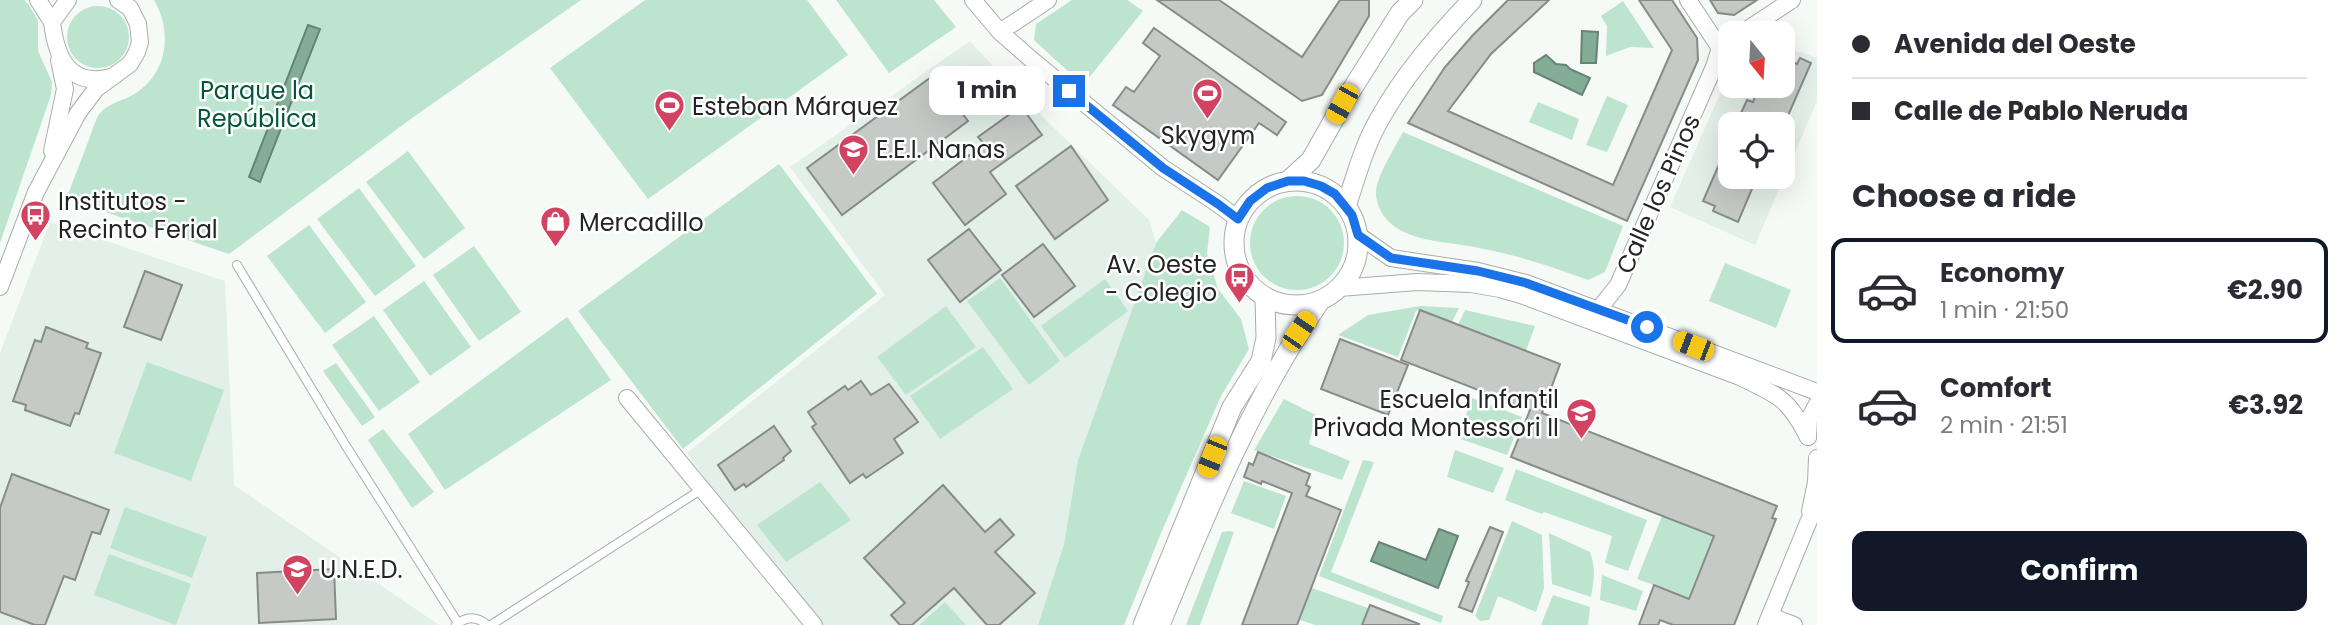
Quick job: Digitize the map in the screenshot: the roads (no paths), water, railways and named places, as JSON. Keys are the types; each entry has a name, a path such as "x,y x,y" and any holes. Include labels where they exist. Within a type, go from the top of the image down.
{"street":[{"path":"38,0 52,22 65,89 49,164"},
{"path":"52,22 68,0"},
{"path":"0,288 49,164 78,113 96,89 130,64 137,52 140,41 138,24 130,8 118,0"},
{"path":"132,0 135,17"},
{"path":"973,0 1000,32 1163,168 1238,219"},
{"path":"1000,32 1048,0"},
{"path":"1346,206 1379,120 1431,43 1472,0"},
{"path":"1688,0 1718,35"},
{"path":"1760,21 1792,0"},
{"path":"1288,181 1311,160 1401,4"},
{"path":"57,54 67,68 85,79 100,80 115,76"},
{"name":"Calle los Pinos","path":"1599,309 1618,285 1718,59"},
{"path":"1160,625 1207,511 1252,413 1299,331 1320,301 1339,288 1351,273 1357,255 1356,225 1346,206 1335,194 1304,181 1288,181 1267,188 1250,201 1238,219 1234,255 1241,272 1252,288 1265,298 1283,304 1301,305 1320,301"},
{"path":"1358,235 1391,258 1478,271 1526,283 1817,392"},
{"path":"1339,288 1435,282 1471,284 1521,295 1740,377 1771,392 1788,403 1817,455 1812,523"},
{"path":"1143,625 1232,407 1261,361 1266,338 1265,298"},
{"path":"627,398 814,625"},
{"path":"1808,437 1808,419 1817,404"},
{"path":"1794,625 1768,620 1812,523 1817,501"}],"lane":[{"path":"237,265 457,624 476,618 489,625 702,489"}],"place":[{"name":"Skygym","path":"1208,120"},
{"name":"Esteban Márquez","path":"669,133"},
{"name":"E.E.I. Nanas","path":"853,176"},
{"name":"Institutos - Recinto Ferial","path":"35,242"},
{"name":"Mercadillo","path":"556,249"},
{"name":"Av. Oeste - Colegio","path":"1240,305"},
{"name":"Escuela Infantil Privada Montessori II","path":"1582,440"},
{"name":"U.N.E.D.","path":"297,596"}],"park label":[{"name":"Parque la República","path":"257,104"}]}
